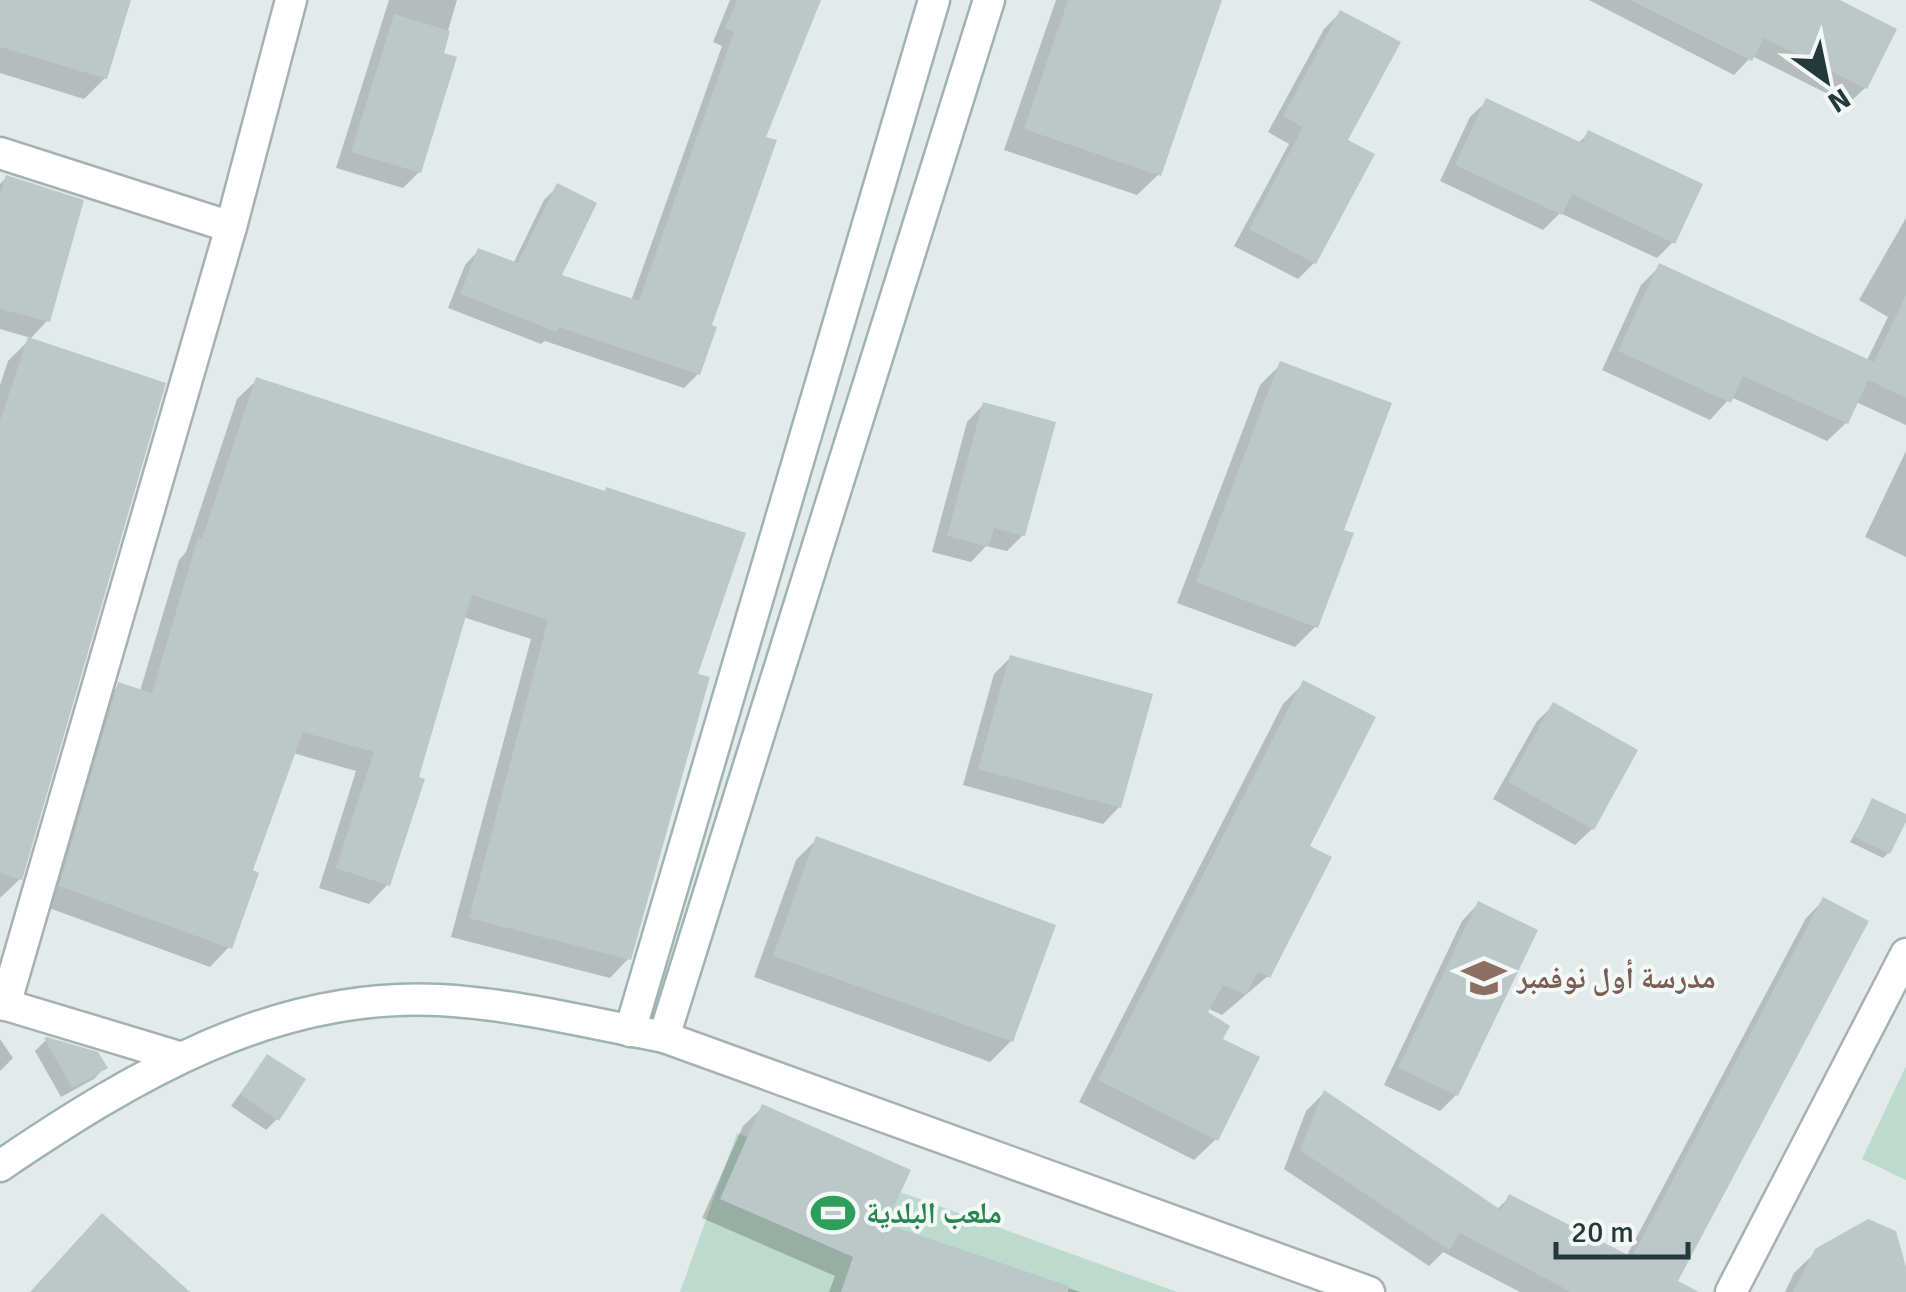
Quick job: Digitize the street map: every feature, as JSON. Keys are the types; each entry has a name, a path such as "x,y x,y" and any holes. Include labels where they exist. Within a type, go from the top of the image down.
{"street":[{"path":"179,1057 2,1004 231,227 291,0"},
{"path":"630,1031 934,0"},
{"path":"664,1038 989,0"},
{"path":"0,153 231,227"},
{"path":"1731,1292 1906,954"},
{"path":"0,1166 119,1088 179,1057 278,1019 383,1002 489,1004 664,1038 1369,1292"}],"green space":[{"path":"1906,1066 1906,1180 1862,1159"},
{"name":"ملعب البلدية","path":"737,1133 1177,1292 680,1292"}],"building":[{"path":"0,0 131,0 107,79 0,47"},
{"path":"737,0 821,0 766,137 777,140 712,325 717,327 700,375 559,327 557,332 460,294 478,248 518,263 557,183 597,203 562,275 639,301 734,32 725,28"},
{"path":"1068,0 1222,0 1161,176 1024,129"},
{"path":"1630,0 1840,0 1897,29 1867,89 1764,38 1752,61"},
{"path":"1340,10 1401,42 1348,140 1375,154 1316,264 1249,229 1303,127 1283,116"},
{"path":"394,14 450,31 444,53 457,57 421,173 351,152"},
{"path":"1486,98 1582,143 1588,130 1703,184 1675,244 1572,194 1562,215 1455,165"},
{"path":"6,175 84,200 50,322 0,309 0,195"},
{"path":"1659,263 1874,362 1906,295 1906,398 1868,380 1848,424 1743,376 1731,403 1618,351"},
{"path":"28,337 166,383 22,880 0,873 0,421"},
{"path":"1280,361 1392,403 1344,530 1354,533 1318,628 1196,582"},
{"path":"256,377 746,533 698,674 710,677 631,960 469,918 548,620 472,595 419,777 425,779 390,886 336,868 374,752 303,732 253,870 259,873 232,949 59,886 118,682 152,693 198,537 202,539"},
{"path":"983,402 1056,422 1025,536 994,528 989,547 947,536"},
{"path":"1010,655 1153,694 1121,808 978,769"},
{"path":"1303,680 1376,717 1310,846 1332,857 1270,978 1258,971 1246,995 1223,985 1208,1012 1230,1026 1223,1039 1260,1057 1218,1141 1098,1080"},
{"path":"1553,702 1638,750 1594,830 1508,782"},
{"path":"1872,798 1906,814 1890,854 1854,837"},
{"path":"816,836 1056,925 1013,1042 773,956"},
{"path":"1823,897 1869,921 1678,1281 1699,1292 1571,1292 1460,1233 1449,1250 1300,1150 1324,1090 1501,1210 1509,1194 1632,1257"},
{"path":"1478,901 1538,930 1458,1096 1398,1068"},
{"path":"44,1038 98,1052 108,1068 72,1088"},
{"path":"267,1054 306,1079 279,1121 240,1094"},
{"path":"762,1104 911,1170 886,1224 1069,1286 1068,1292 841,1292 853,1257 720,1199"},
{"path":"102,1213 190,1292 30,1292"},
{"path":"1868,1219 1896,1231 1906,1267 1906,1292 1793,1292 1815,1249"}],"place":[{"name":"مدرسة أول نوفمبر","path":"1484,978"},
{"name":"ملعب البلدية","path":"833,1213"}]}
